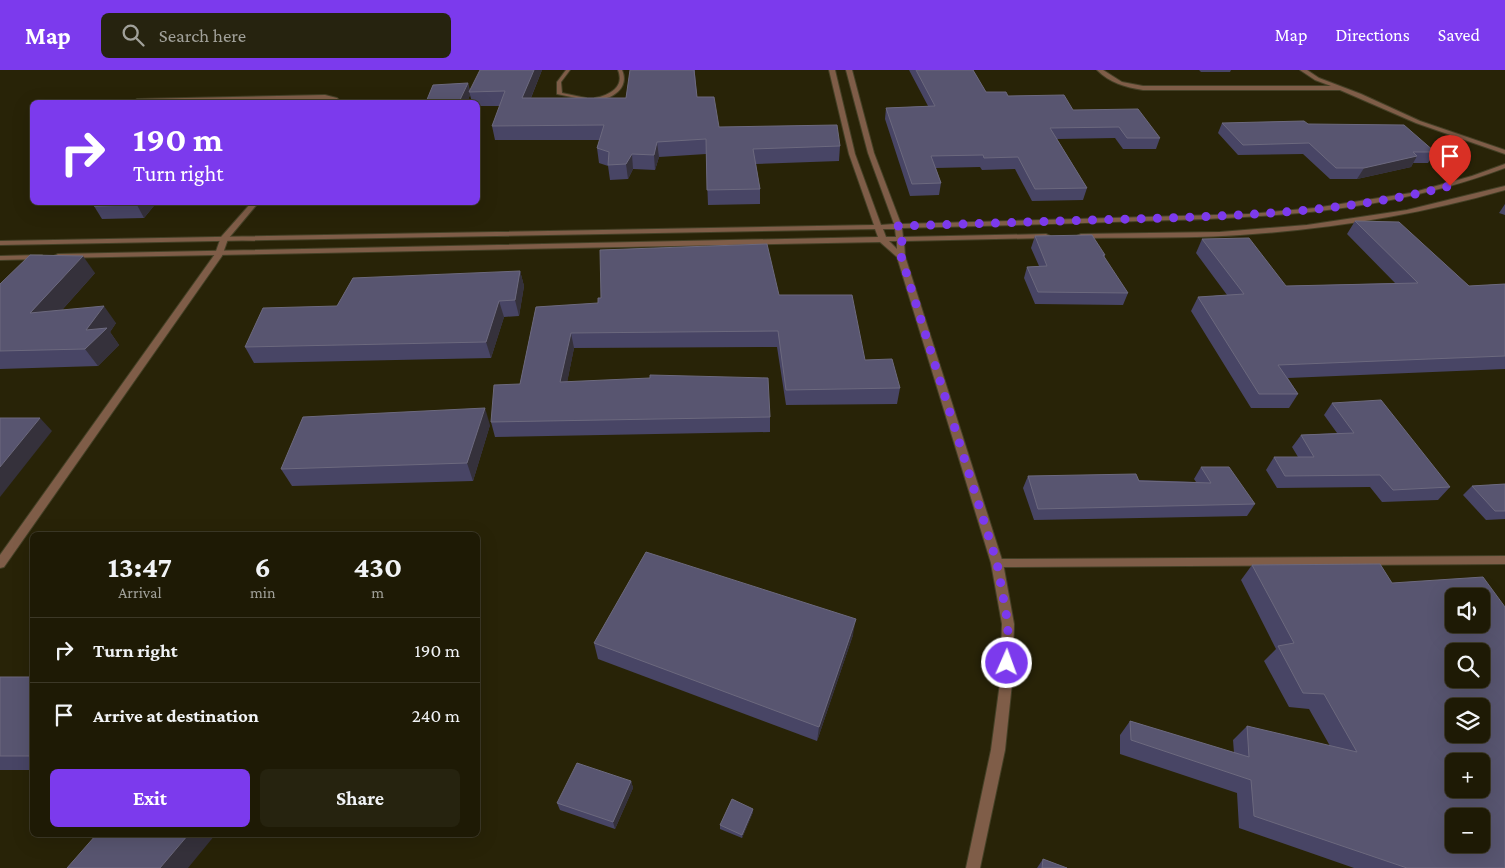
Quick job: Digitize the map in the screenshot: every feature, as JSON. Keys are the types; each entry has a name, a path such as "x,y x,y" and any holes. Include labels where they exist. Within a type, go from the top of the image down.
{"street":[{"path":"832,70 852,154 878,227 883,240 901,256"},
{"path":"849,70 861,107 872,153 902,239 901,256 997,563 1008,624 1006,683 998,750 972,868"},
{"path":"1100,70 1112,81 1143,88 1339,88"},
{"path":"1304,70 1317,78 1418,122 1505,152"},
{"path":"212,100 324,97 336,100"},
{"path":"841,107 861,107"},
{"path":"852,154 872,153"},
{"path":"0,243 495,232 878,227 1249,216 1310,211 1414,195 1468,181 1505,166"},
{"path":"1073,236 1239,233 1310,227 1402,214 1505,188"},
{"path":"0,564 219,254 224,239 253,205"},
{"path":"0,258 1054,236"},
{"path":"997,563 1505,560"}],"lane":[{"path":"568,70 559,82 560,94 579,99 601,99 612,96 622,81 620,70"}],"building":[{"path":"480,70 534,70 522,98 626,98 630,70 694,70 697,97 714,97 719,127 837,125 840,146 753,149 760,189 707,190 706,139 657,142 654,155 632,154 626,164 608,165 609,152 597,148 604,125 492,126 505,91 469,92"},
{"path":"916,70 973,70 986,92 1006,92 1008,96 1064,95 1073,110 1138,109 1160,138 1127,138 1119,127 1050,128 1087,188 1035,189 1018,157 984,158 983,155 931,156 941,183 912,184 886,108 935,106"},
{"path":"468,83 460,100 427,100 433,85"},
{"path":"1304,121 1308,124 1404,125 1435,152 1413,152 1417,156 1364,168 1336,168 1309,143 1243,145 1222,123"},
{"path":"95,205 137,205 94,206"},
{"path":"1355,221 1399,222 1469,286 1505,284 1505,356 1278,365 1298,394 1259,394 1198,297 1244,294 1202,239 1249,238 1286,286 1418,283"},
{"path":"1092,235 1128,293 1038,292 1027,267 1047,266 1035,236"},
{"path":"767,244 779,295 852,295 865,360 892,359 900,388 786,390 778,331 571,333 560,382 650,378 650,375 768,378 770,417 491,422 494,385 520,384 536,307 598,303 598,298 601,298 600,250"},
{"path":"30,255 83,256 30,313 104,306 86,330 107,328 85,349 0,351 0,284"},
{"path":"520,271 515,300 499,301 486,342 245,347 263,308 337,306 353,278"},
{"path":"1381,400 1450,487 1393,490 1380,475 1285,476 1274,457 1314,457 1301,435 1354,433 1332,403"},
{"path":"485,408 467,463 281,469 303,417"},
{"path":"0,418 40,418 0,467"},
{"path":"1201,467 1229,467 1255,504 1038,509 1028,476 1136,474 1139,481 1211,483"},
{"path":"1505,484 1505,511 1495,511 1472,486"},
{"path":"646,552 856,619 819,727 594,643"},
{"path":"1380,564 1392,583 1483,577 1505,607 1505,868 1407,868 1254,816 1251,780 1131,740 1130,721 1249,757 1247,726 1357,752 1324,694 1303,693 1278,646 1294,643 1252,565"},
{"path":"0,677 30,677 30,756 0,756"},
{"path":"577,763 631,781 613,822 557,803"},
{"path":"732,799 753,809 742,835 720,825"},
{"path":"94,837 186,837 160,868 67,868"},
{"path":"1043,859 1067,868 1042,868"}],"route":[{"path":"1007,663 1008,624 997,563 901,256 902,239 898,226 1249,216 1310,211 1414,195 1450,186"}]}
